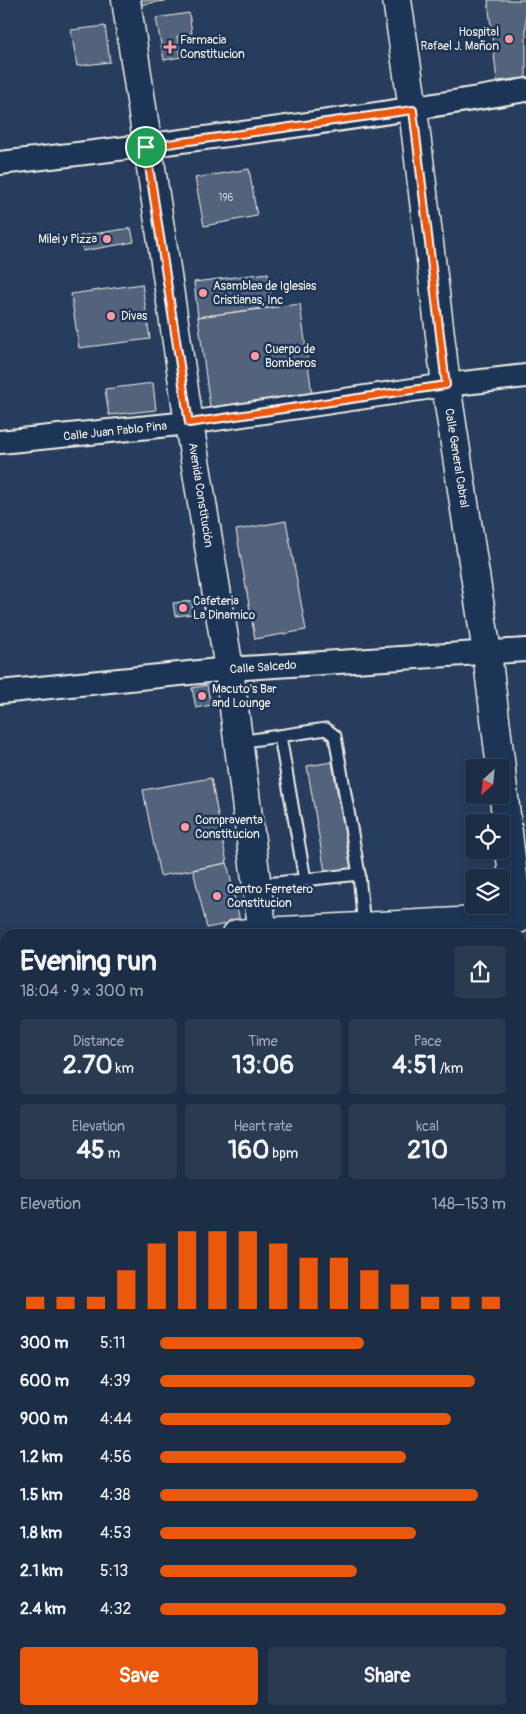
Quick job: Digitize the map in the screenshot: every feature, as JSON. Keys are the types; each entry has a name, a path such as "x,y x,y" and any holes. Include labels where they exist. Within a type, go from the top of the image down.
{"street":[{"name":"Avenida Constitución","path":"126,0 146,147 230,669 257,885 255,929"},
{"name":"Calle General Cabral","path":"397,0 413,110 446,385 487,653 500,759"},
{"path":"0,163 146,147 413,110 526,90"},
{"name":"Calle Juan Pablo Pina","path":"0,442 189,423 446,385 526,376"},
{"name":"Calle Salcedo","path":"0,692 230,669 526,650"},
{"path":"328,929 522,918 506,804"}],"lane":[{"path":"239,742 326,729 335,736 359,874 364,927"},
{"path":"280,736 305,880"},
{"path":"257,885 359,874"}],"building":[{"path":"136,0 171,0 137,5"},
{"name":"Hospital Rafael J. Mañon","path":"488,0 526,0 526,78 497,81"},
{"name":"Farmacia Constitucion","path":"189,13 192,33 177,36 181,57 164,60 156,18"},
{"path":"105,26 110,62 77,66 71,30"},
{"path":"249,169 257,216 204,226 195,178"},
{"name":"Milei y Pizza","path":"131,228 134,242 83,251 80,236"},
{"path":"268,273 272,307 198,317 194,282"},
{"name":"Divas","path":"142,284 150,339 79,348 71,294"},
{"name":"Cuerpo de Bomberos","path":"300,304 312,394 210,407 198,317"},
{"path":"153,383 156,410 109,415 105,389"},
{"path":"286,521 306,630 255,639 236,530"},
{"name":"Cafeteria La Dinamico","path":"192,601 193,614 175,616 173,603"},
{"name":"Macuto's Bar and Lounge","path":"207,685 211,705 196,708 192,688"},
{"path":"332,762 351,868 325,872 307,766"},
{"name":"Compraventa Constitucion","path":"211,778 227,863 160,876 143,790"},
{"name":"Centro Ferretero Constitucion","path":"227,863 240,921 207,928 193,870"}],"place":[{"name":"Hospital Rafael J. Mañon","path":"509,39"},
{"name":"Farmacia Constitucion","path":"170,47"},
{"name":"Milei y Pizza","path":"107,239"},
{"name":"Asamblea de Iglesias Cristianas, Inc","path":"203,293"},
{"name":"Divas","path":"111,316"},
{"name":"Cuerpo de Bomberos","path":"255,356"},
{"name":"Cafeteria La Dinamico","path":"183,608"},
{"name":"Macuto's Bar and Lounge","path":"202,696"},
{"name":"Compraventa Constitucion","path":"185,827"},
{"name":"Centro Ferretero Constitucion","path":"217,896"}],"route":[{"path":"413,110 446,385 189,423 146,147 413,110"}]}
